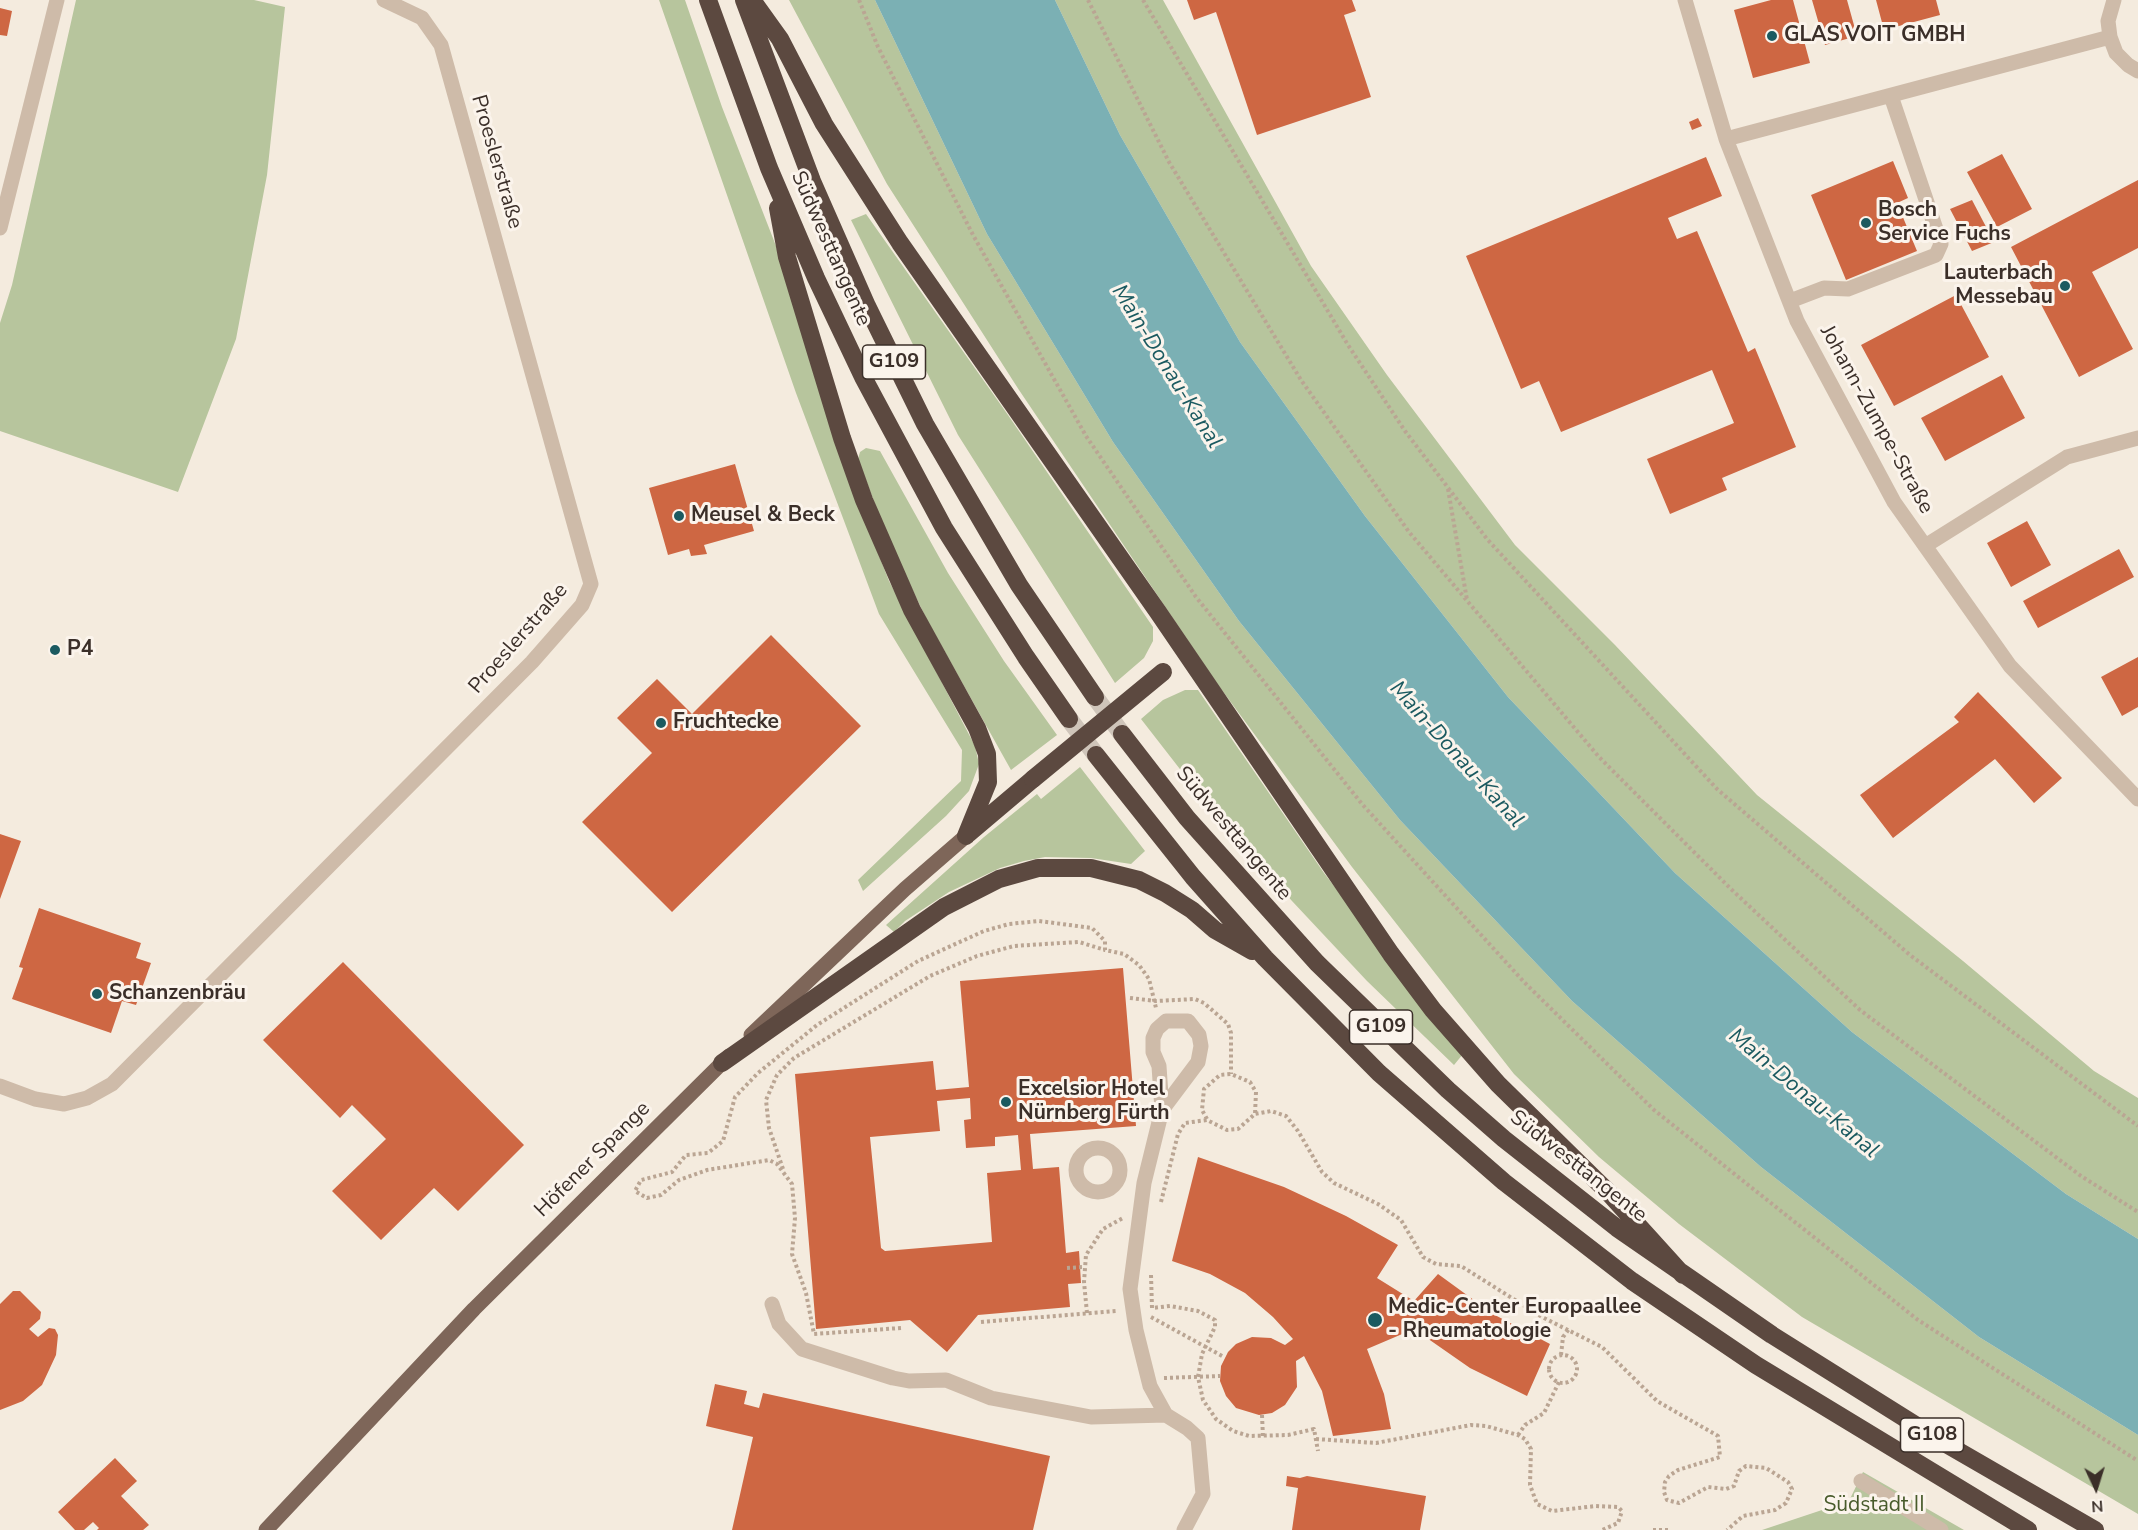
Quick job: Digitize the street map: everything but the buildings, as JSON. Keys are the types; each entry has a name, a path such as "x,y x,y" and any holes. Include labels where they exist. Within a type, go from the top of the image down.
{"highway":[{"name":"Südwesttangente","path":"708,0 770,168 836,322 916,479 984,593 1069,719"},
{"name":"Südwesttangente","path":"744,0 812,181 867,306 925,424 1019,585 1095,697"},
{"path":"752,0 780,39 824,124 854,174 1366,919 1433,1010 1504,1091 1607,1191 1683,1275"},
{"path":"770,168 787,256 860,489 912,610 974,723 987,754 988,782 966,836"},
{"path":"966,836 1186,655"},
{"name":"Südwesttangente","path":"1122,734 1187,818 1267,910 1369,1016 1504,1139 1608,1221 1772,1335 1941,1441 2095,1530"},
{"name":"G109","path":"1096,755 1193,877 1265,958 1380,1073 1504,1182 1632,1281 1756,1365"},
{"path":"722,1063 944,907 999,879 1038,868 1056,866 1091,868 1139,880 1165,893 1192,910 1215,930 1265,958"},
{"name":"G108","path":"1756,1365 2028,1530"}],"main road":[{"name":"Höfener Spange","path":"266,1530 490,1293 855,935 966,836"}],"street":[{"path":"0,228 57,0"},
{"name":"Proeslerstraße","path":"0,1086 35,1099 64,1104 87,1098 112,1084 532,662 582,605 591,584 441,45 422,18 384,0"},
{"name":"Johann-Zumpe-Straße","path":"1685,0 1726,140 1797,321 1894,502 2010,666 2138,799"},
{"path":"2114,0 2108,21 2110,37 2116,53 2138,71"},
{"path":"1726,140 2110,37"},
{"path":"1790,301 1824,288 1848,289 1936,255 1941,244 1891,96"},
{"path":"1925,546 2067,457 2138,438"},
{"path":"1162,1110 1198,1062 1201,1046 1199,1035 1188,1021 1166,1021 1157,1029 1153,1038 1154,1052 1159,1066 1162,1110 1144,1183 1130,1289 1149,1378 1166,1415"},
{"path":"1120,1177 1144,1183"},
{"path":"772,1304 779,1324 802,1348 893,1378 909,1381 946,1380 998,1400 1091,1417 1166,1415 1198,1438 1203,1494 1184,1530"},
{"path":"1862,1481 1941,1530"}],"path":[{"path":"859,0 878,47 973,235 1086,436 1196,597 1362,804 1524,982 1654,1110 1917,1320 2138,1461"},
{"path":"1088,0 1169,162 1301,380 1409,532 1599,757 1732,890 1860,1010 2081,1176 2138,1212"},
{"path":"1143,0 1348,345 1405,431 1487,539 1717,789 1910,955 2138,1126"},
{"path":"1447,487 1467,601"},
{"path":"784,1172 769,1160 707,1170 679,1180 661,1195 647,1198 635,1191 641,1180 672,1172 686,1155 708,1153 723,1141 735,1097 758,1073 817,1025 918,961 984,931 1009,924 1039,921 1092,928 1105,941 1105,950"},
{"path":"902,1328 813,1334 806,1293 792,1254 795,1218 792,1184 784,1172 769,1128 766,1100 777,1075 794,1058 930,976 977,956 1014,946 1079,942 1124,954 1139,965 1149,978 1156,1001 1157,1029"},
{"path":"1130,998 1156,1001 1195,999 1204,1003 1228,1024 1232,1033 1231,1074"},
{"path":"1207,1120 1202,1110 1204,1089 1220,1075 1231,1074 1250,1082 1256,1092 1255,1114"},
{"path":"1087,1314 1084,1267 1090,1246 1103,1229 1125,1217 1140,1213 1158,1214 1178,1134 1185,1123 1207,1120 1227,1130 1238,1129 1255,1114 1271,1111 1286,1116 1322,1172 1334,1183 1378,1204 1401,1220 1423,1257 1436,1264 1461,1266 1542,1317 1602,1347 1657,1401 1718,1436 1720,1457 1677,1470 1669,1476 1665,1482 1664,1492 1667,1500 1679,1503 1708,1487 1726,1489 1734,1486 1740,1471 1746,1466 1766,1468 1788,1482 1792,1489 1786,1503 1775,1510 1743,1516 1727,1530"},
{"path":"1067,1268 1084,1267"},
{"path":"1151,1272 1152,1308"},
{"path":"981,1322 1170,1306 1198,1311 1215,1320 1215,1327 1205,1347 1198,1377 1203,1400 1216,1419 1239,1433 1263,1437 1288,1435 1314,1429 1318,1451"},
{"path":"1135,1309 1224,1357"},
{"path":"1561,1355 1563,1337 1569,1329"},
{"path":"1561,1355 1572,1357 1578,1370 1573,1379 1559,1382 1551,1376 1549,1366 1554,1358 1561,1355"},
{"path":"1149,1378 1220,1377"},
{"path":"1518,1435 1525,1425 1544,1413 1559,1382"},
{"path":"1262,1415 1263,1437"},
{"path":"1316,1439 1376,1443 1471,1425 1486,1426 1518,1435 1525,1439 1531,1449 1530,1485 1537,1504 1552,1511 1596,1506 1618,1507 1622,1511 1622,1518 1618,1523 1602,1530"},
{"path":"1653,1530 1670,1530"}],"green space":[{"path":"76,0 254,0 285,7 267,175 236,339 178,492 0,431 0,323 12,285"},
{"path":"659,0 685,0 722,107 776,246 841,459 889,581 975,746 979,764 969,791 946,816 863,891 858,880 961,781 962,750 879,614 796,393"},
{"path":"789,0 875,0 987,234 1113,442 1239,621 1400,820 1572,1001 1761,1167 1979,1337 2138,1435 2138,1514 1802,1317 1679,1224 1599,1157 1514,1074 1352,867 1216,682 1019,390 887,184"},
{"path":"1055,0 1163,0 1311,266 1387,375 1515,545 1615,645 1757,795 1963,961 2094,1071 2138,1098 2138,1239 2066,1194 1852,1032 1675,873 1508,697 1365,516 1240,342 1120,135"},
{"path":"866,214 1008,415 1153,627 1153,641 1144,658 1115,683 958,435 851,220"},
{"path":"866,448 880,451 948,573 1004,661 1057,735 1011,770 926,618 889,541 858,459 860,452"},
{"path":"1185,690 1198,690 1324,873 1463,1054 1454,1065 1367,981 1292,901 1211,809 1141,719 1163,700"},
{"path":"1080,767 1145,851 1131,864 1091,858 1045,857 1024,861 1000,868 949,892 905,921 894,932 886,925 984,837 1037,794 1041,799"},
{"name":"Südstadt II","path":"1863,1472 1964,1530 1762,1530 1849,1501"}],"water":[{"name":"Main-Donau-Kanal","path":"875,0 1055,0 1120,135 1240,342 1365,516 1508,697 1675,873 1852,1032 2066,1194 2138,1239 2138,1435 1979,1337 1761,1167 1572,1001 1400,820 1239,621 1113,442 987,234"}],"tunnel":[{"path":"1095,697 1122,734"},
{"path":"1069,719 1096,755"}],"place":[{"name":"GLAS VOIT GMBH","path":"1772,36"},
{"name":"Bosch Service Fuchs","path":"1866,223"},
{"name":"Lauterbach Messebau","path":"2065,286"},
{"name":"Meusel & Beck","path":"679,516"},
{"name":"P4","path":"55,650"},
{"name":"Fruchtecke","path":"661,723"},
{"name":"Schanzenbräu","path":"97,994"},
{"name":"Excelsior Hotel Nürnberg Fürth","path":"1006,1102"},
{"name":"Medic-Center Europaallee - Rheumatologie","path":"1375,1320"}]}
